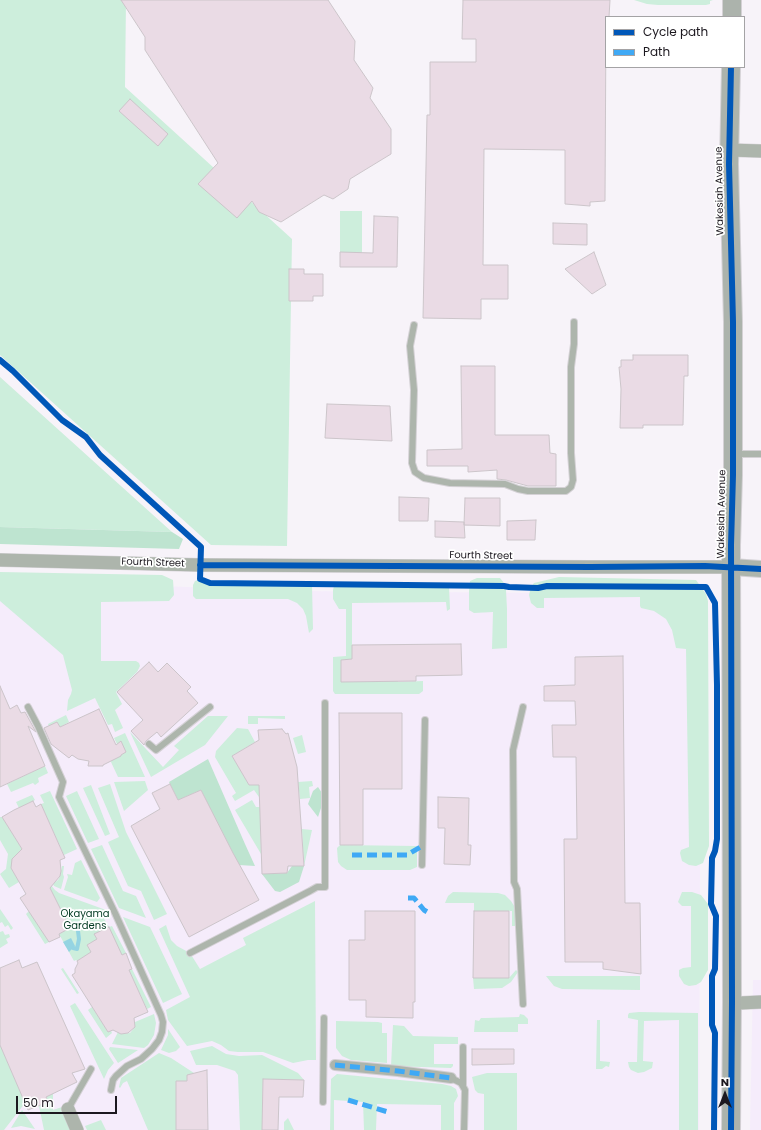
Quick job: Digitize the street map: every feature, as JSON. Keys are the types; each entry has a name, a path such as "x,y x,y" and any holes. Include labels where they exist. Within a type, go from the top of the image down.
{"main road":[{"path":"732,0 732,16"},
{"name":"Wakesiah Avenue","path":"731,68 729,150 733,322 731,1130"}],"street":[{"path":"729,150 761,151"},
{"name":"Fourth Street","path":"0,560 195,564 732,567 761,569"},
{"path":"732,1001 740,1003 761,1002"},
{"path":"334,1065 451,1078"},
{"path":"68,1108 77,1130"}],"lane":[{"path":"414,325 410,346 414,390 412,463 415,472 424,478 450,483 505,484 528,491 566,491 571,487 573,480 571,453 571,367 574,344 574,322"},
{"path":"733,454 761,454"},
{"path":"190,953 317,887 325,887 325,703"},
{"path":"28,707 63,782 59,797 115,913 163,1022 159,1040 141,1059 127,1066 116,1076 113,1080 112,1090"},
{"path":"148,744 156,750 210,707"},
{"path":"523,707 513,750 514,882 517,889 523,1004"},
{"path":"422,865 425,720"},
{"path":"323,1102 324,1018"},
{"path":"463,1047 463,1086"},
{"path":"68,1108 91,1069"},
{"path":"451,1078 461,1083 465,1090 464,1130"}],"shaded area":[{"path":"0,580 295,591 683,594 701,608 699,1130 0,1130"},
{"path":"753,980 761,980 761,1130 750,1130"}],"green space":[{"path":"0,0 126,0 125,87 292,239 287,546 211,545 0,355"},
{"path":"634,0 713,0 710,1 710,4 706,5 658,5 647,4"},
{"path":"340,211 362,211 362,259 340,259"},
{"path":"0,377 172,532 0,527"},
{"path":"0,527 172,532 183,539 179,549 0,544"},
{"path":"0,572 162,575 173,580 174,595 169,601 101,602 101,661 136,661 140,666 137,672 116,692 122,704 115,710 123,728 115,732 112,724 108,725 95,698 67,711 68,700 72,690 63,655 0,601"},
{"path":"559,577 696,580 706,594 708,601 709,846 703,863 696,866 689,865 682,861 680,853 681,850 689,847 686,649 676,648 672,630 666,619 654,611 641,608 640,597 544,598 544,608 537,608 531,603 529,595 531,587 534,583"},
{"path":"477,578 500,578 504,583 507,609 507,648 492,649 493,612 474,613 469,610 470,581"},
{"path":"198,580 207,584 312,585 313,629 309,633 306,616 303,609 297,603 288,599 196,599 193,596 193,585 195,581"},
{"path":"334,586 449,586 450,609 447,611 446,602 352,603 352,659 341,660 341,682 384,682 384,675 398,675 398,682 423,681 423,691 419,694 335,694 333,691 333,657 346,656 346,609 339,609 333,599"},
{"path":"66,715 69,722 60,727 57,722 51,725 53,736 48,724"},
{"path":"208,716 228,716 205,745 151,777 130,732 163,767 179,750 174,746"},
{"path":"248,716 285,716 285,719 258,718 258,724 248,724"},
{"path":"237,728 248,729 255,742 232,756 249,785 259,785 259,797 254,790 235,801 232,796 236,793 215,757 216,751"},
{"path":"125,733 145,777 118,777 111,762 119,748 114,738"},
{"path":"302,735 306,752 298,754 293,738"},
{"path":"208,759 255,866 239,865 201,790 178,800 169,782"},
{"path":"45,766 48,773 38,778 39,782 35,785 33,783 11,792 7,784"},
{"path":"145,781 148,790 124,811 114,782"},
{"path":"312,781 313,786 309,787 310,798 300,799 298,782"},
{"path":"110,784 126,832 167,914 154,920 141,891 128,886 108,842 119,837 98,788"},
{"path":"91,785 110,834 105,836 83,788"},
{"path":"318,787 322,793 322,805 318,817 308,804 313,791"},
{"path":"50,791 77,849 64,855 41,804 44,803 40,795"},
{"path":"77,791 99,839 88,843 66,796"},
{"path":"32,795 35,800 19,808 16,802"},
{"path":"252,800 256,807 260,807 261,854 235,810"},
{"path":"0,817 2,817 25,854 11,868 19,882 9,888 0,874 6,869 8,854 0,840"},
{"path":"302,829 312,830 304,866"},
{"path":"102,845 123,891 136,896 146,918 119,908 91,849"},
{"path":"340,845 417,846 417,867 410,870 347,870 338,862 337,848"},
{"path":"81,860 100,898 97,902 64,890 68,877 67,874 72,875 75,863"},
{"path":"62,866 64,866 64,877 61,889 53,884 60,876"},
{"path":"292,866 304,866 299,882 280,892 275,891 262,874 287,873"},
{"name":"Okayama Gardens","path":"51,885 59,893 106,910 108,915 103,917 109,927 112,926 126,953 122,955 95,934 97,941 87,945 91,952 77,961 74,961 59,934 70,928 49,886"},
{"path":"453,892 498,893 505,895 516,909 516,926 512,926 512,911 474,911 474,903 445,903 448,896"},
{"path":"682,892 692,892 701,895 708,904 708,970 701,982 696,985 689,986 684,984 679,976 679,970 691,967 691,906 682,906 678,902"},
{"path":"315,901 316,1060 293,1063 263,1052 229,1051 212,1041 187,1046 168,1020 166,1010 190,997 159,929 166,925 171,940 177,946 190,953 200,969 246,945 243,938"},
{"path":"0,909 13,928 11,930 8,925 5,927 2,922 0,923"},
{"path":"29,911 49,942 45,944 26,914"},
{"path":"123,917 150,927 182,994 163,1003"},
{"path":"3,931 5,935 9,934 10,937 6,939 8,943 0,948 0,932"},
{"path":"63,968 79,993 77,994 61,969"},
{"path":"132,969 151,1007 147,1009 129,970"},
{"path":"516,970 518,972 511,982 502,988 474,989 473,978 509,978"},
{"path":"546,976 640,976 640,990 562,989 554,986"},
{"path":"75,1003 114,1063 108,1070 104,1079 70,1006"},
{"path":"92,1007 108,1032 111,1031 112,1033 106,1038 88,1010"},
{"path":"629,1013 698,1013 698,1130 679,1130 679,1020 644,1021 643,1061 653,1062 652,1068 638,1073 631,1070 629,1067 628,1062 637,1062 638,1020 628,1018 628,1015"},
{"path":"154,1014 156,1023 154,1035 148,1045 144,1048 112,1044 118,1032 121,1034 130,1033 135,1027 135,1022"},
{"path":"520,1014 524,1015 528,1019 528,1024 518,1024 518,1032 474,1032 475,1020 479,1021 481,1018 519,1017"},
{"path":"597,1020 600,1020 600,1061 610,1062 609,1067 606,1066 602,1069 596,1069"},
{"path":"336,1021 382,1023 382,1033 387,1033 387,1063 351,1060 342,1056 336,1048"},
{"path":"393,1025 404,1026 413,1036 458,1037 458,1044 434,1044 434,1064 453,1064 453,1066 451,1068 391,1066"},
{"path":"168,1029 180,1047 176,1051 169,1053 161,1050 168,1035"},
{"path":"0,1045 25,1103 4,1130 0,1130"},
{"path":"212,1046 226,1054 239,1056 262,1055 298,1073 304,1080 263,1079 262,1130 240,1130 238,1075 235,1071 217,1065 196,1065 190,1051"},
{"path":"110,1047 138,1050 118,1063 109,1049"},
{"path":"159,1053 171,1058 194,1073 187,1081 176,1081 176,1130 148,1130 127,1081 123,1083 120,1088 119,1087 121,1078"},
{"path":"487,1073 517,1073 517,1130 484,1130 484,1094 478,1093 475,1090 472,1077"},
{"path":"337,1074 451,1086 456,1089 458,1096 454,1103 454,1130 441,1130 441,1105 377,1104 376,1130 364,1130 363,1102 334,1100 334,1130 330,1130 331,1079"},
{"path":"53,1093 53,1110 62,1107 72,1130 44,1130 39,1106 48,1102 46,1097"},
{"path":"22,1110 35,1129 21,1126 11,1128"},
{"path":"288,1118 294,1130 284,1130 284,1122"},
{"path":"101,1120 106,1130 87,1130 85,1126"}],"water":[{"path":"71,938 75,946 69,952 63,942"}],"building":[{"path":"121,0 328,0 355,41 354,60 373,88 370,98 391,129 391,154 350,179 348,189 333,199 324,195 281,222 259,212 252,201 237,218 198,184 218,163 145,50 145,37"},
{"path":"463,0 610,0 609,16 605,16 605,201 590,202 590,206 565,204 565,150 484,149 483,265 508,265 508,299 481,299 481,319 423,318 427,115 430,115 430,62 476,62 476,39 462,39"},
{"path":"130,99 168,134 158,146 119,111"},
{"path":"374,216 398,217 397,267 340,267 340,252 373,253"},
{"path":"553,223 587,224 587,245 553,244"},
{"path":"594,252 606,285 592,294 565,269"},
{"path":"289,269 304,269 304,274 323,274 323,296 313,296 313,301 289,301"},
{"path":"633,355 688,355 688,376 684,376 683,425 643,425 643,428 620,428 621,389 619,367 621,367 621,360 633,360"},
{"path":"461,366 495,366 495,435 549,435 550,453 556,454 556,486 528,486 497,479 497,470 468,472 468,466 427,466 427,450 462,449"},
{"path":"327,404 390,406 392,441 325,438"},
{"path":"399,497 429,498 428,521 399,521"},
{"path":"465,498 500,498 500,526 464,525"},
{"path":"536,520 535,540 507,540 507,521"},
{"path":"435,521 464,522 465,538 435,537"},
{"path":"461,644 462,675 416,676 416,681 341,682 341,660 352,659 352,645"},
{"path":"623,656 625,903 640,903 641,974 603,969 603,962 565,962 564,839 577,839 576,757 553,757 552,725 576,725 575,701 544,701 544,686 575,685 575,657"},
{"path":"149,662 158,672 167,663 191,687 187,691 198,703 161,737 157,732 146,741 144,745 131,731 143,720 117,692"},
{"path":"0,686 10,709 17,705 21,713 25,712 36,732 28,726 45,766 0,787"},
{"path":"99,709 116,745 121,741 126,752 121,756 103,766 88,766 89,761 78,759 72,755 69,758 51,744 44,728 57,722 60,727"},
{"path":"339,713 402,713 402,789 363,789 363,845 340,845"},
{"path":"282,729 286,734 288,733 297,767 304,866 288,866 287,873 262,874 259,785 249,785 232,756 259,740 258,730"},
{"path":"170,784 178,800 201,790 259,900 189,937 131,826 160,809 152,793"},
{"path":"438,797 469,798 468,845 471,845 470,865 444,864 445,828 438,828"},
{"path":"33,801 36,807 41,804 65,858 60,860 60,876 50,888 70,928 59,934 60,937 49,942 20,898 26,894 11,868 12,859 22,849 2,817"},
{"path":"365,911 415,911 415,1002 413,1002 413,1018 366,1017 366,1000 349,1000 349,940 365,940"},
{"path":"474,911 509,911 509,978 473,978"},
{"path":"109,927 122,955 126,953 132,969 129,970 148,1012 134,1018 135,1027 128,1033 121,1034 113,1030 108,1032 72,975 75,973 78,963 77,961 91,952 87,945 97,939 94,934"},
{"path":"19,960 22,968 37,962 85,1069 72,1073 77,1082 46,1097 48,1102 28,1110 0,1045 0,968"},
{"path":"472,1049 514,1049 514,1064 472,1065"},
{"path":"207,1070 208,1130 176,1130 176,1081 187,1081 187,1075"},
{"path":"263,1079 304,1080 303,1097 279,1097 278,1130 262,1130"}],"waterway":[{"path":"73,948 77,949 79,939 77,923"}],"marked path":[{"path":"352,855 407,855 422,846"},
{"path":"408,898 414,898 424,910 429,913"},
{"path":"335,1065 451,1078"},
{"path":"348,1100 388,1112"}],"cycle path":[{"path":"731,68 729,164 733,322 733,475 731,545 731,1130"},
{"path":"0,360 62,420 86,437 100,455 201,547 200,579 210,583 504,586 538,588 547,586 706,587 715,603 717,685 717,839 712,858 711,904 716,916 715,969 712,976 712,1025 715,1033 714,1130"},
{"path":"200,565 590,567 705,566 761,569"}]}
